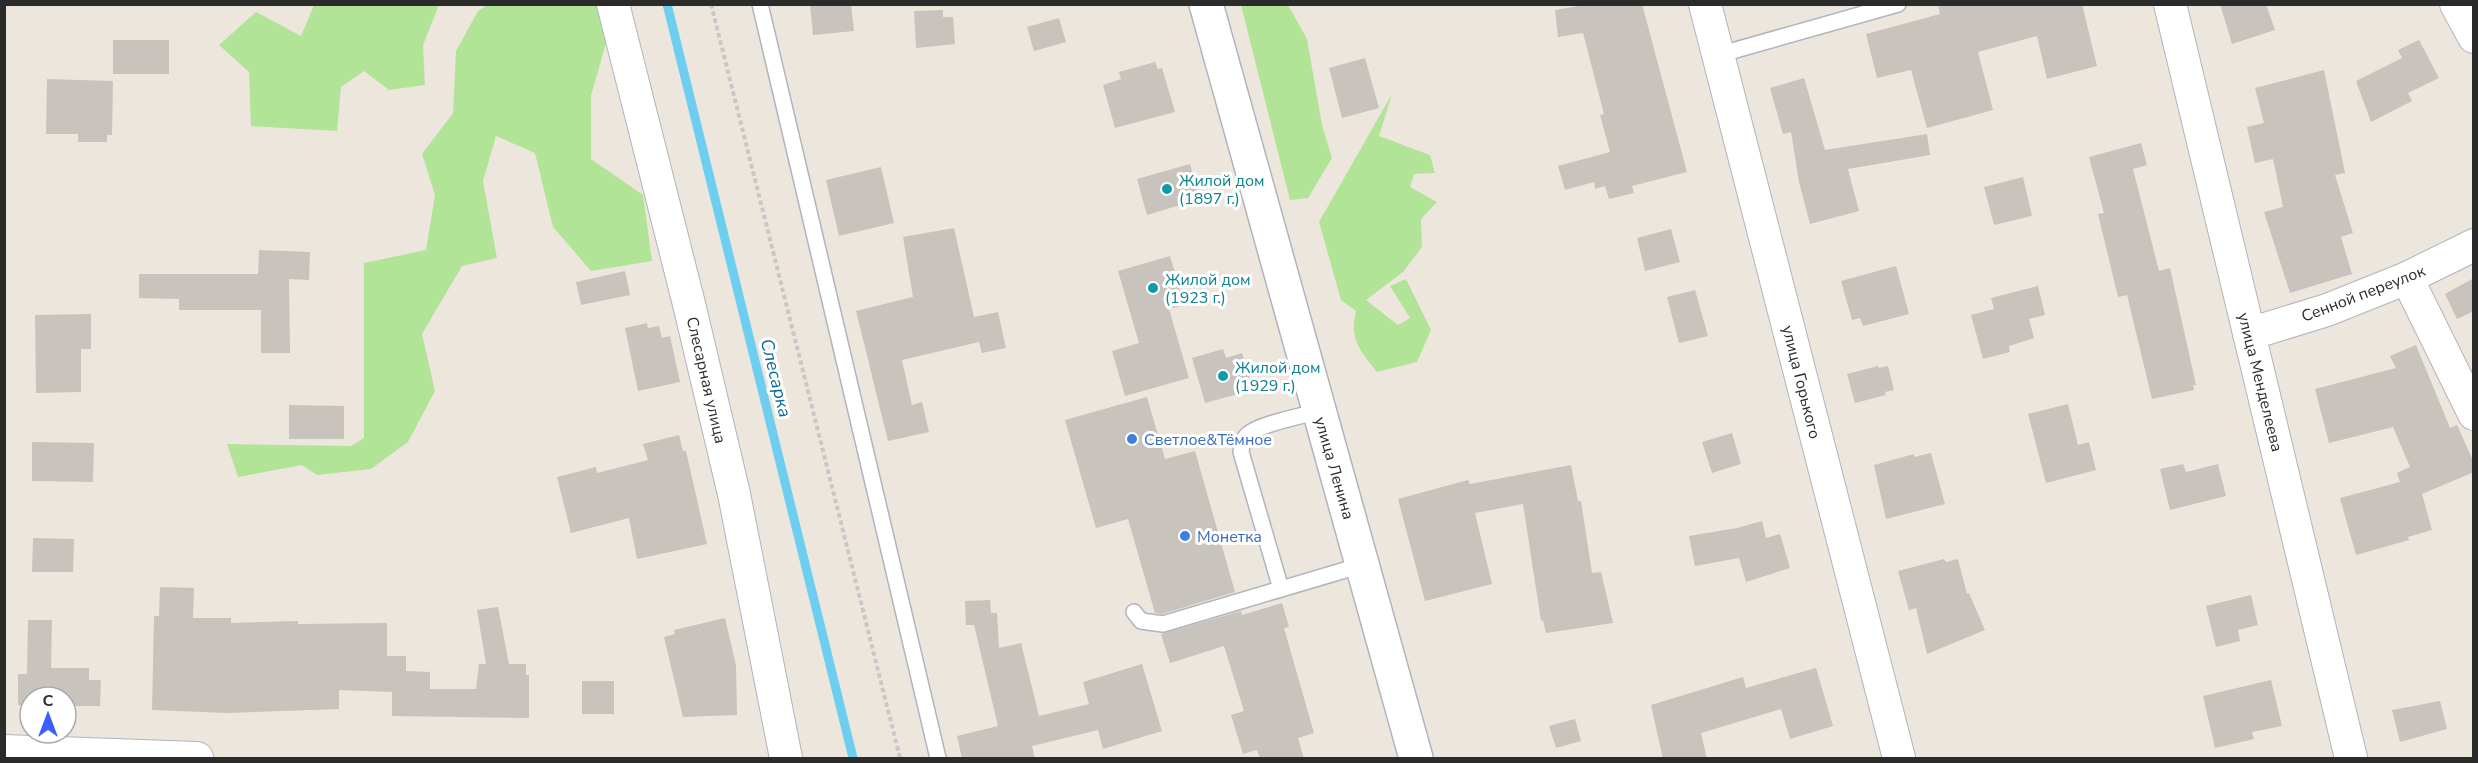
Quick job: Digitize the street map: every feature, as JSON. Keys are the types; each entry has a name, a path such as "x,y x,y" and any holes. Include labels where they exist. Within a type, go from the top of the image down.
{"main road":[{"name":"улица Ленина","path":"1206,4 1416,759"}],"street":[{"name":"Слесарная улица","path":"613,4 689,304 731,483 786,759"},
{"name":"улица Горького","path":"1705,4 1899,759"},
{"name":"улица Менделеева","path":"2170,4 2351,759"},
{"path":"2456,4 2474,37"},
{"name":"Сенной переулок","path":"2249,334 2327,310 2407,278 2474,245"},
{"path":"2407,278 2474,414"},
{"path":"4,751 197,759"}],"lane":[{"path":"760,4 939,759"},
{"path":"1718,55 1898,4"},
{"path":"1281,589 1241,452 1242,443 1247,435 1256,429 1319,411"},
{"path":"1134,612 1141,621 1163,624 1362,565"}],"path":[{"path":"711,4 900,759"}],"green space":[{"path":"314,5 439,5 423,45 425,85 389,90 364,71 341,87 337,131 251,126 249,72 219,45 256,12 301,36"},
{"path":"487,5 597,5 608,36 591,96 591,159 643,195 652,261 591,271 553,227 535,153 496,136 483,181 497,258 462,266 422,334 435,391 408,442 371,469 317,475 302,465 238,477 227,444 351,446 364,438 364,263 426,250 435,195 422,154 453,113 456,51 478,11"},
{"path":"1241,5 1288,5 1307,39 1322,125 1332,158 1308,198 1290,200"},
{"path":"1392,94 1379,136 1430,155 1435,173 1414,174 1410,187 1437,202 1421,219 1422,247 1403,272 1366,300 1398,325 1410,318 1390,286 1406,279 1431,330 1417,362 1377,372 1355,337 1356,311 1341,300 1319,222"}],"building":[{"path":"810,4 851,4 854,31 813,35"},
{"path":"1590,4 1642,4 1687,172 1632,186 1634,193 1609,199 1605,186 1595,189 1594,182 1565,190 1558,166 1610,152 1600,115 1604,114 1583,33 1558,37 1555,10"},
{"path":"1938,4 2082,4 2097,66 2047,79 2037,36 1978,52 1993,110 1927,128 1911,70 1877,78 1866,34 1940,14"},
{"path":"2220,4 2266,4 2275,30 2232,44"},
{"path":"943,10 943,17 953,17 955,44 916,48 914,11"},
{"path":"1059,18 1066,42 1034,51 1027,27"},
{"path":"113,40 169,40 169,74 113,74"},
{"path":"2419,40 2439,78 2408,93 2412,101 2371,122 2356,81 2402,58 2398,50"},
{"path":"1365,58 1379,108 1342,118 1329,68"},
{"path":"1155,62 1158,69 1162,68 1175,112 1115,128 1103,85 1121,79 1119,72"},
{"path":"2324,70 2345,173 2335,175 2353,233 2341,237 2352,274 2290,293 2264,212 2283,207 2273,159 2255,163 2247,127 2264,123 2255,88"},
{"path":"1804,78 1825,150 1927,134 1930,155 1848,169 1859,211 1810,224 1799,182 1791,132 1783,134 1770,88"},
{"path":"47,79 113,81 112,135 107,135 107,142 78,142 78,134 46,134"},
{"path":"2141,143 2147,165 2133,169 2159,271 2170,268 2196,385 2193,385 2194,390 2152,399 2127,295 2118,297 2098,214 2104,213 2089,157"},
{"path":"1190,164 1200,199 1147,215 1137,179"},
{"path":"881,167 894,223 839,236 826,180"},
{"path":"2023,177 2032,216 1994,225 1984,187"},
{"path":"954,228 974,317 998,312 1006,348 982,353 979,342 902,360 912,405 922,402 929,432 888,441 856,311 913,297 903,237"},
{"path":"1671,229 1680,262 1645,271 1637,238"},
{"path":"259,250 310,252 309,280 289,279 290,353 261,353 261,310 179,310 179,299 139,298 139,274 258,274"},
{"path":"1170,256 1184,305 1169,309 1189,378 1125,396 1112,351 1139,343 1118,271"},
{"path":"1896,266 1909,314 1863,326 1860,318 1852,320 1841,281"},
{"path":"625,271 630,295 581,305 576,282"},
{"path":"2474,278 2474,311 2457,319 2445,294"},
{"path":"2038,286 2045,315 2029,319 2034,338 2009,346 2010,352 1983,359 1971,315 1994,309 1991,298"},
{"path":"1695,290 1708,336 1679,343 1667,297"},
{"path":"91,314 91,349 81,349 81,392 36,393 35,315"},
{"path":"647,323 648,328 659,326 662,338 670,336 680,382 638,391 625,328"},
{"path":"2416,345 2450,428 2457,425 2474,463 2474,472 2422,494 2432,530 2408,537 2409,540 2356,555 2340,498 2400,482 2397,473 2410,467 2393,427 2329,443 2315,389 2396,368 2390,356"},
{"path":"1223,349 1226,358 1242,353 1253,390 1205,403 1192,358"},
{"path":"1878,366 1879,368 1888,366 1894,390 1885,392 1886,395 1855,403 1847,374"},
{"path":"1147,397 1165,459 1195,451 1235,592 1162,614 1155,613 1128,519 1096,528 1065,420"},
{"path":"2068,404 2078,445 2089,442 2096,470 2046,483 2028,414"},
{"path":"289,405 344,406 344,439 289,439"},
{"path":"1732,433 1741,464 1712,473 1702,442"},
{"path":"679,435 683,451 686,451 707,544 637,559 629,518 571,533 557,477 596,467 597,473 648,460 643,444"},
{"path":"32,442 94,443 93,482 32,481"},
{"path":"1931,453 1945,504 1886,519 1874,465 1914,454 1914,457"},
{"path":"2183,464 2186,472 2218,464 2226,496 2170,510 2160,469"},
{"path":"1571,465 1578,501 1581,501 1592,573 1601,572 1613,623 1546,633 1543,620 1541,621 1523,504 1475,513 1492,584 1425,601 1398,499 1468,480 1470,484"},
{"path":"1762,521 1766,538 1780,534 1790,568 1746,582 1739,558 1695,566 1689,536 1737,528"},
{"path":"33,538 74,539 73,572 32,572"},
{"path":"1944,559 1946,562 1958,559 1967,594 1969,593 1985,630 1927,654 1916,608 1909,610 1898,571"},
{"path":"160,587 194,588 193,618 231,618 231,623 298,621 298,624 387,623 387,656 406,656 406,671 430,672 430,689 476,689 479,664 486,664 477,610 498,607 509,664 526,664 526,675 529,675 529,718 392,716 392,692 339,690 339,709 227,713 152,710 154,616 159,616"},
{"path":"2251,595 2258,625 2238,630 2240,641 2216,647 2206,606"},
{"path":"990,600 991,613 997,613 999,648 1021,643 1039,716 1089,704 1083,682 1142,664 1162,731 1103,749 1098,730 1032,746 1035,759 962,759 957,736 998,726 974,625 966,625 965,601"},
{"path":"1282,603 1289,627 1284,628 1314,733 1298,738 1304,759 1260,759 1257,750 1243,754 1231,715 1244,711 1224,646 1170,663 1161,634 1241,611 1242,615"},
{"path":"725,618 736,665 737,715 683,717 664,637 675,634 674,630"},
{"path":"28,620 52,620 51,668 89,668 89,680 101,680 100,706 78,706 78,685 18,685 18,674 27,674"},
{"path":"1816,668 1833,726 1790,739 1781,709 1701,733 1707,759 1663,759 1651,705 1743,677 1746,688"},
{"path":"2271,680 2282,726 2252,732 2254,739 2215,748 2203,696"},
{"path":"582,681 614,681 614,714 582,714"},
{"path":"2440,701 2447,729 2400,742 2392,710"},
{"path":"1575,719 1581,741 1556,748 1549,726"}],"waterway":[{"name":"Слесарка","path":"667,4 853,758"}],"place":[{"name":"Жилой дом (1897 г.)","path":"1167,189"},
{"name":"Жилой дом (1923 г.)","path":"1153,288"},
{"name":"Жилой дом (1929 г.)","path":"1223,376"},
{"name":"Светлое&Тёмное","path":"1132,439"},
{"name":"Монетка","path":"1185,536"}]}
